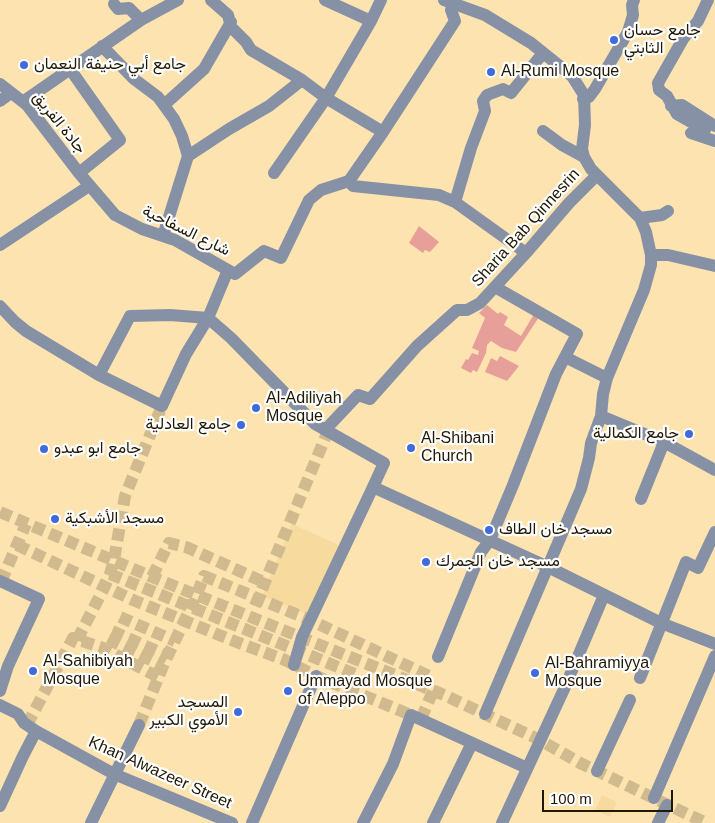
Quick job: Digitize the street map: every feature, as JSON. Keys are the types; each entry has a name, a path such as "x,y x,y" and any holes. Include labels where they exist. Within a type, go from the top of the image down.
{"street":[{"path":"24,102 141,20 178,0"},
{"path":"211,0 228,15 231,27 252,50 383,132"},
{"path":"324,0 371,21"},
{"path":"274,173 326,98 371,21 381,0"},
{"path":"583,99 589,97 595,89 628,32 633,15 632,5 634,0"},
{"path":"708,0 698,21 682,39 658,83 659,90 667,96 677,114 705,130 691,133 715,141"},
{"path":"485,714 580,489 589,458 591,443 602,416 608,378 644,290 651,265 651,255 646,232 640,218 591,169 584,157 582,149 585,125 584,95 572,76 543,52 469,4 449,2 455,21 350,181 353,186 439,195 455,202 526,253"},
{"path":"114,4 118,9 128,8 141,20"},
{"path":"164,105 204,69 231,22"},
{"path":"102,46 134,79 158,98 174,118 182,136 188,156 163,236"},
{"path":"455,202 471,148 485,111 483,101 487,95 503,89 512,93 543,52"},
{"path":"70,69 120,140 79,173"},
{"path":"188,156 269,106 302,80"},
{"name":"جادة الفريق","path":"0,84 24,102 89,186"},
{"path":"0,101 11,93"},
{"path":"672,106 682,105 715,126"},
{"path":"543,130 562,145 584,157"},
{"name":"Sharia Bab Qinnesrin","path":"326,430 358,395 370,399 417,346 457,310 467,310 480,303 569,203 597,175"},
{"name":"شارع السفاحية","path":"89,186 114,214 142,229 175,240 235,274 264,251 281,258 309,200 322,190 350,181"},
{"path":"0,245 89,186"},
{"path":"640,218 662,215 668,211"},
{"path":"651,255 668,255 715,266"},
{"path":"0,306 26,331 100,375 162,406 186,354 208,318 228,270"},
{"path":"438,657 481,552 490,540 513,485 556,374 577,334 495,287"},
{"path":"100,375 130,316 170,315 208,318 231,338 314,424 384,463 306,628 294,665"},
{"path":"565,357 608,378"},
{"path":"602,416 664,442 715,470"},
{"path":"641,499 664,442"},
{"path":"374,487 548,567 661,623 715,644"},
{"path":"640,678 686,562 698,568 715,532"},
{"path":"0,581 38,599 8,666 0,691"},
{"path":"502,823 565,688 604,595"},
{"path":"654,798 715,656"},
{"path":"252,823 316,676"},
{"path":"597,771 630,700"},
{"name":"Khan Alwazeer Street","path":"0,705 18,714 24,722 36,731 114,774 231,823"},
{"name":"Khan Alwazeer Street","path":"0,714 18,722 24,722"},
{"path":"363,823 393,764 411,715 527,768"},
{"path":"91,823 139,725"},
{"path":"0,806 36,731"},
{"path":"433,823 472,743"},
{"path":"658,823 667,804"}],"shaded area":[{"path":"419,226 439,242 430,252 425,250 423,253 409,243"},
{"path":"487,305 498,314 500,312 508,317 504,325 521,336 534,314 539,317 516,352 502,348 491,341 487,345 486,353 477,372 473,370 471,373 461,368 472,353 478,355 479,351 472,348 485,318 479,313"},
{"path":"500,356 519,366 507,381 485,372 491,358 497,361"},
{"path":"292,524 339,545 310,615 262,596"},
{"path":"602,795 617,802 610,817 595,810"}],"tunnel":[{"path":"77,640 110,574 125,496 162,406"},
{"path":"255,606 328,431"},
{"path":"0,512 152,577 444,695 540,740 580,763 706,823"},
{"path":"1,582 26,524"},
{"path":"152,577 169,543 186,547 266,583"},
{"path":"17,545 133,600 285,660 316,676 411,715"},
{"path":"110,574 355,674"},
{"path":"139,725 163,666 204,576 310,620 431,677"},
{"path":"120,617 175,641"},
{"path":"112,631 168,656"},
{"path":"27,725 73,638 103,648 158,677"},
{"path":"108,639 163,666"},
{"path":"421,719 433,691"}],"place":[{"name":"جامع حسان الثابتي","path":"614,40"},
{"name":"جامع أبي حنيفة النعمان","path":"24,65"},
{"name":"Al-Rumi Mosque","path":"491,72"},
{"name":"Al-Adiliyah Mosque","path":"256,408"},
{"name":"جامع العادلية","path":"241,425"},
{"name":"جامع الكمالية","path":"689,434"},
{"name":"Al-Shibani Church","path":"411,448"},
{"name":"جامع ابو عبدو","path":"44,449"},
{"name":"مسجد الأشبكية","path":"55,519"},
{"name":"مسجد خان الطاف","path":"489,530"},
{"name":"مسجد خان الجمرك","path":"426,562"},
{"name":"Al-Sahibiyah Mosque","path":"33,671"},
{"name":"Al-Bahramiyya Mosque","path":"535,673"},
{"name":"Ummayad Mosque of Aleppo","path":"288,691"},
{"name":"المسجد الأموي الكبير","path":"238,712"}]}
